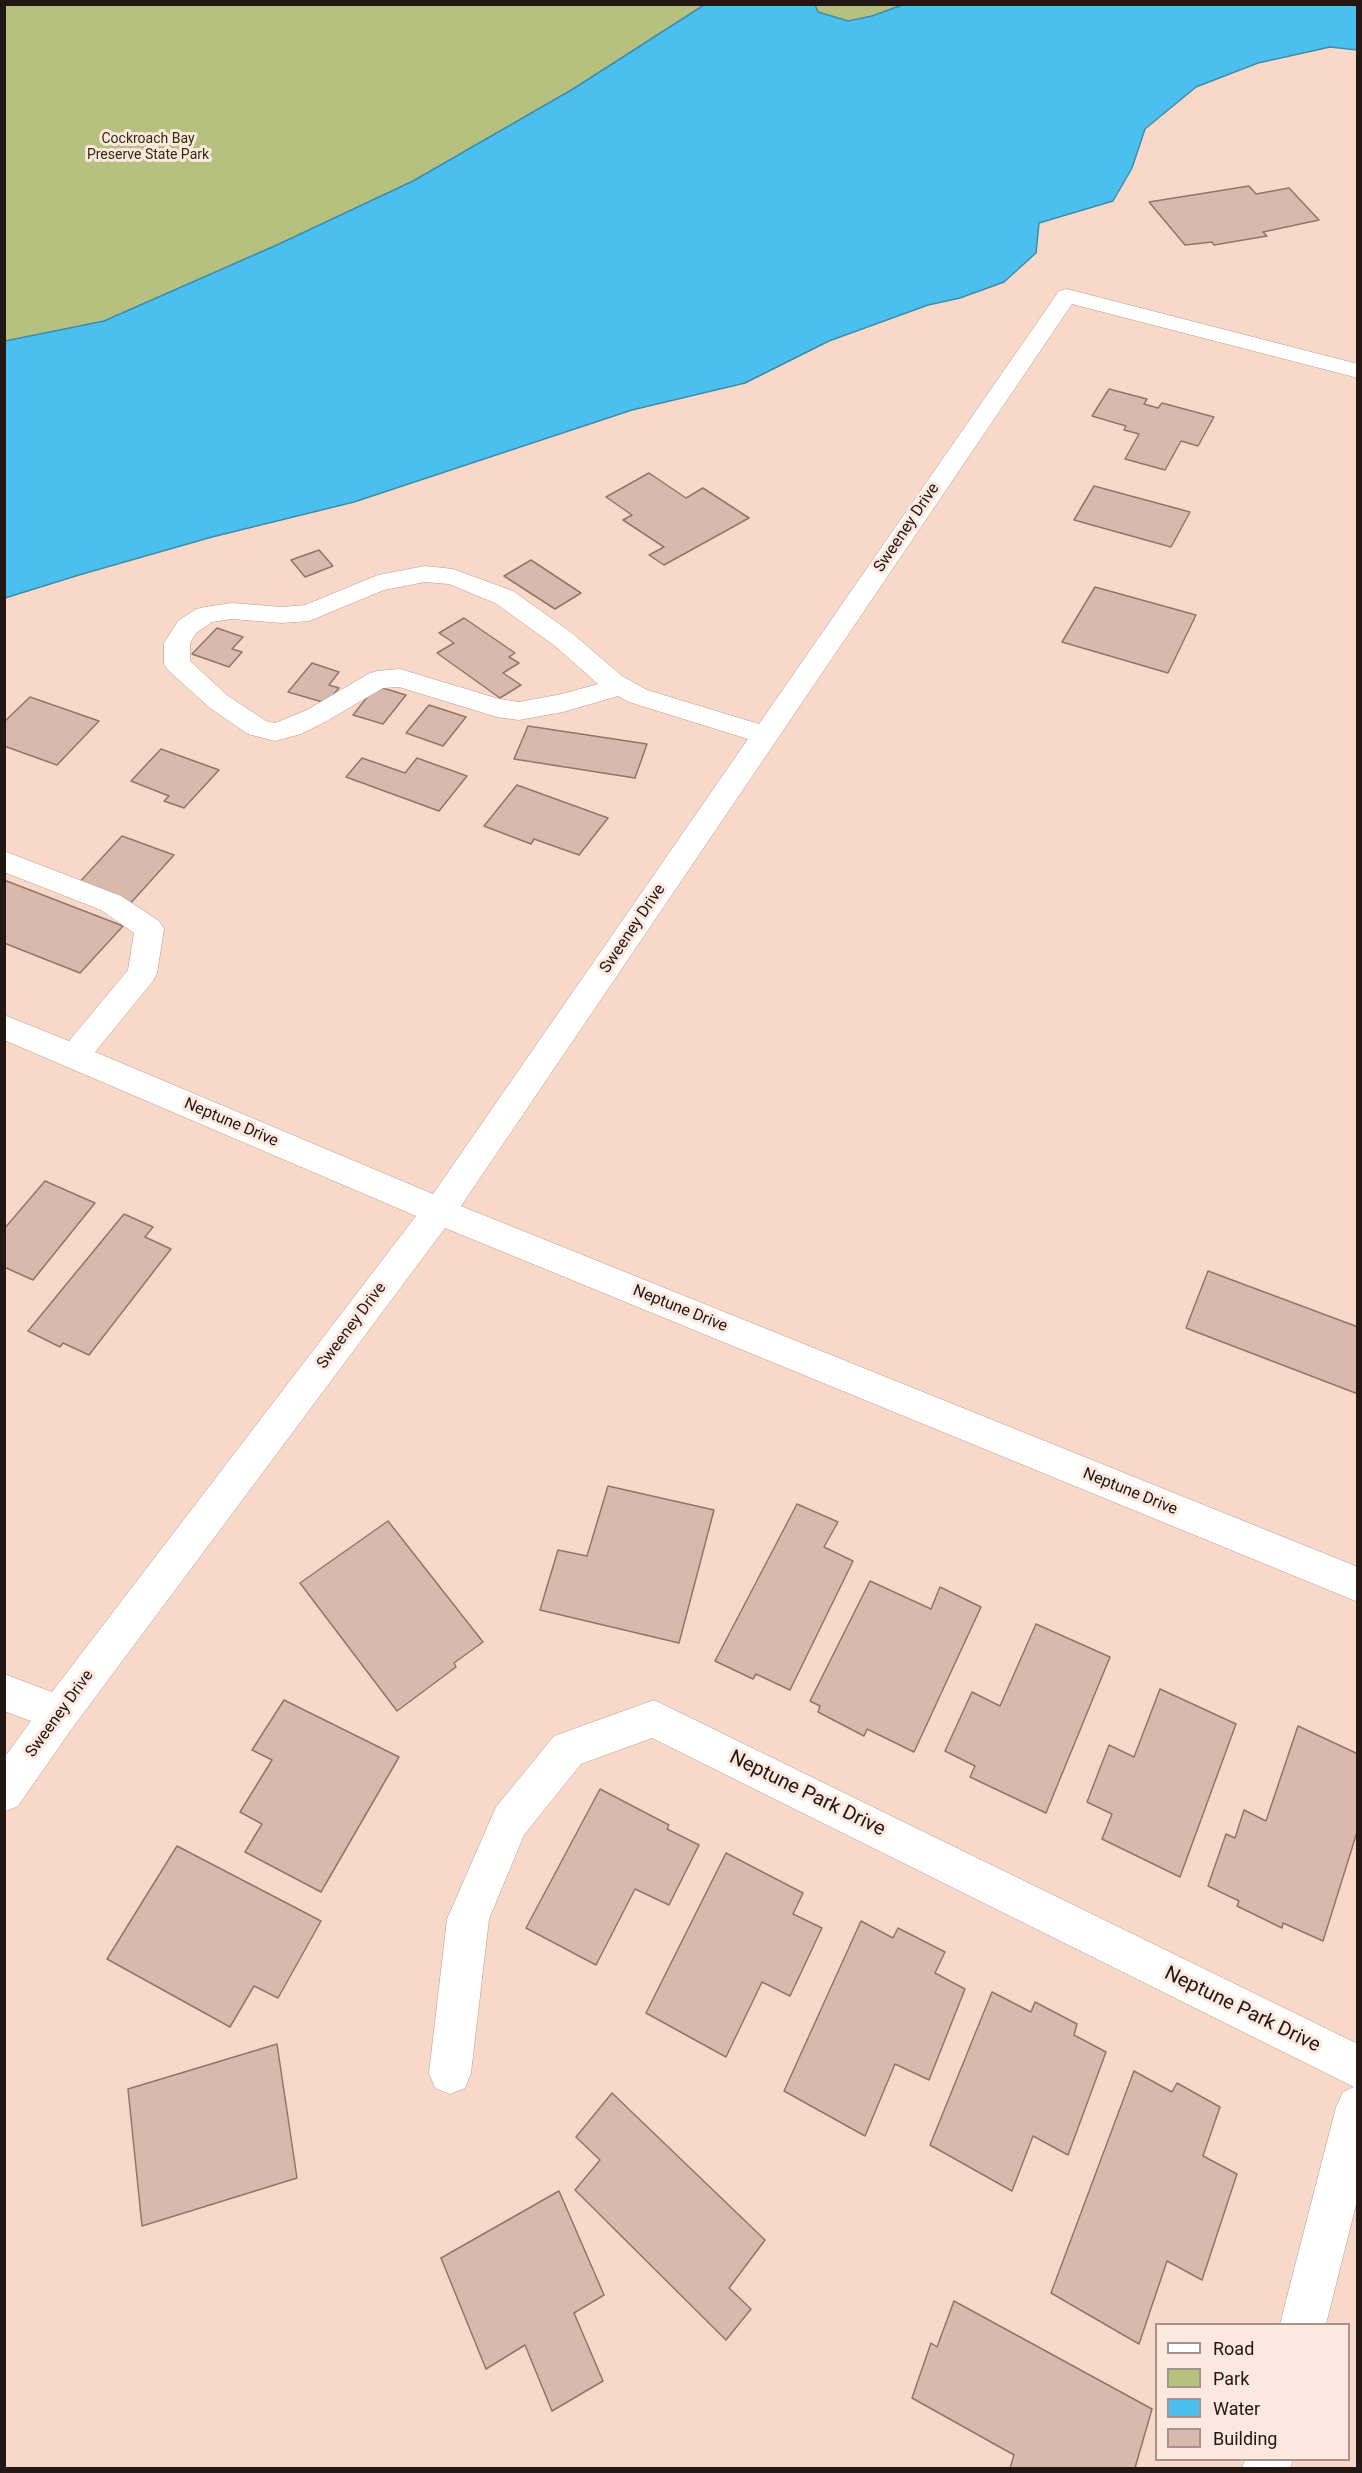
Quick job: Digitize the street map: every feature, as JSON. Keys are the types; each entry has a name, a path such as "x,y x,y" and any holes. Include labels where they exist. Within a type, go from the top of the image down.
{"street":[{"name":"Sweeney Drive","path":"4,1792 59,1714 439,1211 1067,296 1358,371"},
{"path":"621,686 563,703 519,711 497,708 400,678 378,680 316,716 291,728 275,732 258,728 219,702 177,664 177,643 187,627 205,615 232,611 282,615 309,613 338,603 378,583 425,574 453,577 504,597 564,640 621,686 638,696 765,735"},
{"path":"4,861 111,903 149,929 142,973 74,1057"},
{"name":"Neptune Drive","path":"4,1027 439,1211 1358,1585"},
{"path":"4,1692 59,1714"},
{"name":"Neptune Park Drive","path":"450,2073 468,1919 510,1821 568,1750 654,1719 1358,2067"},
{"path":"1304,2323 1358,2107"}],"green space":[{"name":"Cockroach Bay Preserve State Park","path":"5,5 704,5 573,89 413,181 279,244 104,321 5,341"},
{"path":"815,5 905,5 848,21 818,12"}],"water":[{"path":"905,4 1357,5 1357,50 1330,47 1258,63 1196,87 1145,129 1132,168 1113,201 1039,223 1036,253 1004,282 960,298 928,305 829,341 745,383 632,410 354,502 212,537 5,598 5,341 104,321 279,244 413,181 573,89 704,5 815,5 818,12 848,21 872,16"}],"building":[{"path":"1249,186 1256,194 1289,188 1319,220 1263,232 1267,236 1214,245 1212,242 1185,245 1149,202"},
{"path":"1109,389 1147,399 1144,404 1158,408 1162,403 1214,417 1198,446 1181,441 1165,470 1125,459 1139,434 1124,430 1126,426 1092,416"},
{"path":"649,473 686,498 703,488 749,518 664,565 649,555 664,547 623,520 632,515 606,497"},
{"path":"1094,486 1190,512 1171,547 1074,520"},
{"path":"319,550 333,566 305,577 291,560"},
{"path":"531,560 581,593 555,609 504,576"},
{"path":"1095,587 1196,615 1168,673 1062,642"},
{"path":"464,618 515,653 509,657 519,663 503,673 521,685 500,698 437,653 454,643 439,633"},
{"path":"217,628 243,637 232,649 242,652 229,667 192,654"},
{"path":"312,663 339,672 329,685 339,688 326,703 288,692"},
{"path":"376,686 406,695 383,724 353,715"},
{"path":"30,697 99,721 57,765 4,746 4,722"},
{"path":"429,705 466,717 443,746 406,733"},
{"path":"528,726 647,744 635,778 514,759"},
{"path":"161,749 219,770 184,808 164,801 169,796 131,781"},
{"path":"362,758 405,773 417,758 467,776 439,811 346,777"},
{"path":"517,785 608,818 579,855 534,839 531,844 484,826"},
{"path":"122,836 174,855 128,906 76,886"},
{"path":"4,880 123,926 80,973 4,943"},
{"path":"45,1181 95,1203 33,1280 4,1267 4,1229"},
{"path":"124,1214 153,1227 145,1237 171,1249 89,1355 63,1343 60,1347 28,1331"},
{"path":"1208,1271 1358,1327 1358,1394 1186,1328"},
{"path":"608,1486 714,1510 679,1643 540,1610 558,1550 587,1556"},
{"path":"797,1504 838,1522 824,1547 853,1561 790,1690 756,1674 753,1679 715,1661"},
{"path":"388,1521 483,1642 454,1663 456,1667 397,1711 300,1583"},
{"path":"870,1581 931,1609 940,1587 981,1607 914,1752 867,1729 864,1736 818,1712 820,1706 810,1701"},
{"path":"1036,1624 1110,1657 1046,1813 970,1777 975,1766 945,1751 972,1692 1000,1706"},
{"path":"1160,1689 1236,1724 1180,1877 1102,1839 1112,1814 1087,1802 1109,1745 1134,1757"},
{"path":"284,1700 399,1757 321,1892 245,1852 262,1824 240,1812 272,1760 252,1750"},
{"path":"1298,1726 1358,1754 1358,1829 1323,1941 1283,1923 1282,1928 1237,1906 1239,1901 1208,1886 1226,1834 1235,1838 1244,1810 1266,1821"},
{"path":"600,1789 669,1825 667,1829 699,1845 669,1905 635,1889 596,1965 526,1928"},
{"path":"177,1846 321,1921 278,1998 254,1986 230,2027 107,1959"},
{"path":"726,1853 803,1893 793,1914 822,1928 790,1996 762,1982 726,2057 646,2013"},
{"path":"861,1921 893,1938 898,1928 945,1952 935,1973 965,1989 929,2080 895,2064 865,2136 784,2091"},
{"path":"992,1992 1031,2012 1035,2002 1077,2024 1074,2035 1106,2052 1068,2155 1033,2136 1012,2191 930,2145"},
{"path":"277,2044 297,2178 142,2226 128,2089"},
{"path":"1134,2071 1172,2092 1177,2083 1220,2107 1203,2156 1237,2174 1202,2280 1167,2261 1139,2344 1051,2293"},
{"path":"612,2093 765,2240 729,2288 751,2309 726,2340 575,2190 600,2160 576,2137"},
{"path":"559,2191 604,2295 574,2313 603,2381 552,2411 525,2345 486,2369 441,2258"},
{"path":"954,2301 1152,2409 1135,2468 1010,2468 1014,2455 912,2398 931,2343 937,2347"}]}
